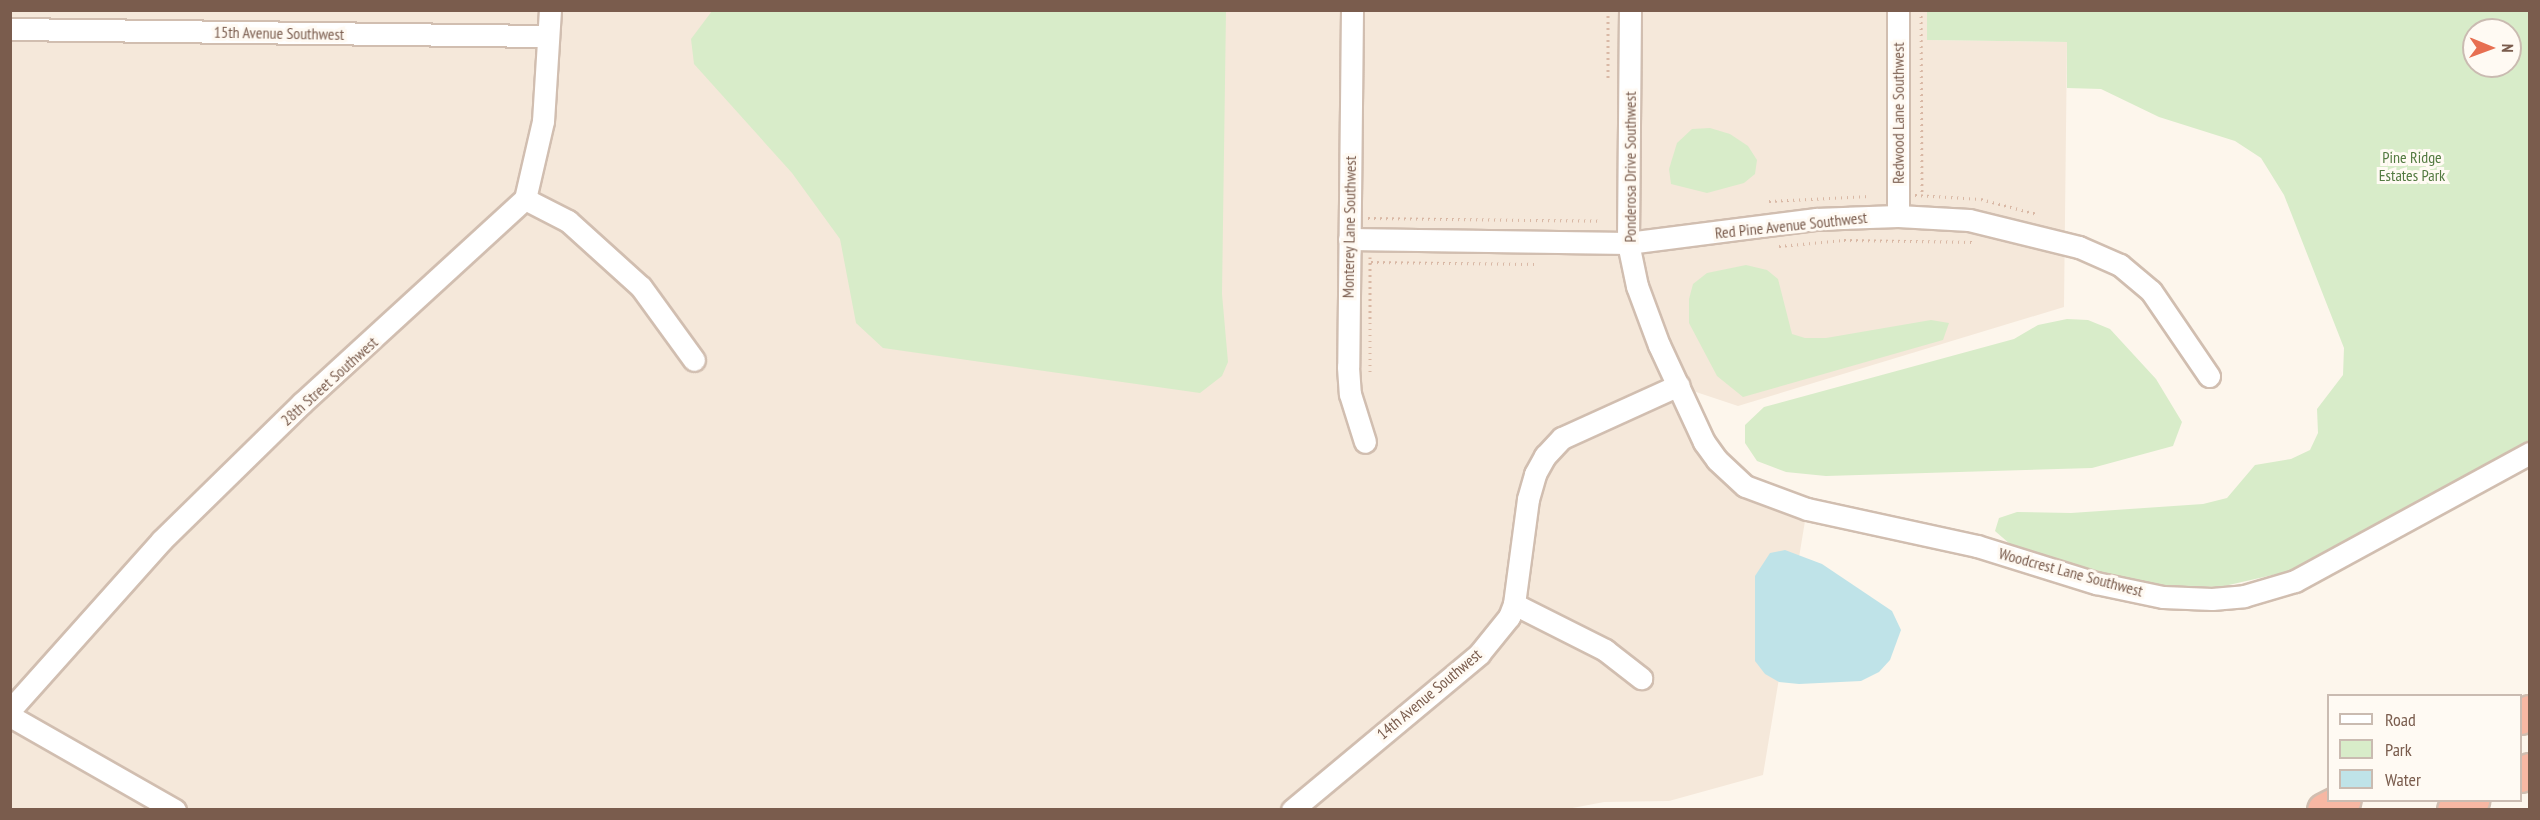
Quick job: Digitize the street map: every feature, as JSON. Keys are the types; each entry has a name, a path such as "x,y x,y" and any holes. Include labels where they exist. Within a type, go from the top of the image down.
{"highway":[{"path":"2324,810 2342,802"},
{"path":"2454,810 2470,802"}],"street":[{"path":"550,10 543,121 525,199 568,221 641,287 694,360"},
{"name":"Monterey Lane Southwest","path":"1352,10 1349,385 1365,441"},
{"name":"Ponderosa Drive Southwest","path":"1630,10 1628,243 1637,286 1679,385"},
{"name":"Redwood Lane Southwest","path":"1898,10 1898,216"},
{"name":"15th Avenue Southwest","path":"10,29 548,36"},
{"name":"28th Street Southwest","path":"10,710 162,540 302,403 525,199"},
{"name":"Red Pine Avenue Southwest","path":"1349,239 1628,243 1815,219 1898,216 1941,217 2002,226 2079,248 2120,265 2151,291 2209,376"},
{"name":"Woodcrest Lane Southwest","path":"1679,385 1717,460 1745,486 1775,499 1977,546 2096,583 2191,599 2244,596 2295,581 2529,453"},
{"name":"14th Avenue Southwest","path":"1292,810 1479,654 1509,617 1514,604 1528,499 1535,474 1545,456 1562,438 1679,385"},
{"path":"1514,604 1605,650 1641,678"},
{"path":"10,716 175,810"}],"path":[{"path":"1922,10 1922,195"},
{"path":"1368,218 1608,221"},
{"path":"1779,246 1877,239 1979,244"},
{"path":"1370,372 1371,262 1534,264"}],"shaded area":[{"path":"10,11 1927,11 1927,40 2067,42 2064,307 1738,406 1681,387 1717,460 1807,509 1763,775 1669,801 1604,802 1562,810 11,809"}],"green space":[{"path":"712,11 1226,11 1222,294 1228,362 1222,376 1200,393 883,348 856,323 840,239 792,173 694,64 691,39"},
{"name":"Pine Ridge Estates Park","path":"1927,11 2529,11 2529,466 2356,556 2220,587 2165,586 2079,568 2010,544 1995,531 1999,518 2017,512 2071,513 2203,504 2227,498 2255,465 2291,459 2310,450 2318,433 2317,409 2343,375 2344,348 2284,195 2261,158 2235,141 2159,117 2101,89 2067,88 2067,42 1927,40"},
{"path":"1710,128 1730,134 1748,146 1757,160 1755,174 1744,183 1707,193 1671,184 1669,169 1677,143 1692,129"},
{"path":"1746,265 1767,270 1778,279 1792,334 1805,338 1826,338 1931,320 1949,323 1943,340 1743,397 1717,376 1689,323 1689,299 1693,284 1707,273"},
{"path":"2067,319 2088,320 2110,329 2156,379 2182,422 2173,446 2092,468 1826,476 1786,472 1757,461 1745,443 1745,425 1764,407 2014,339 2038,325"}],"water":[{"path":"1785,550 1822,564 1892,611 1901,630 1890,660 1879,672 1861,681 1799,684 1779,682 1765,674 1755,661 1755,576 1770,553"}]}
